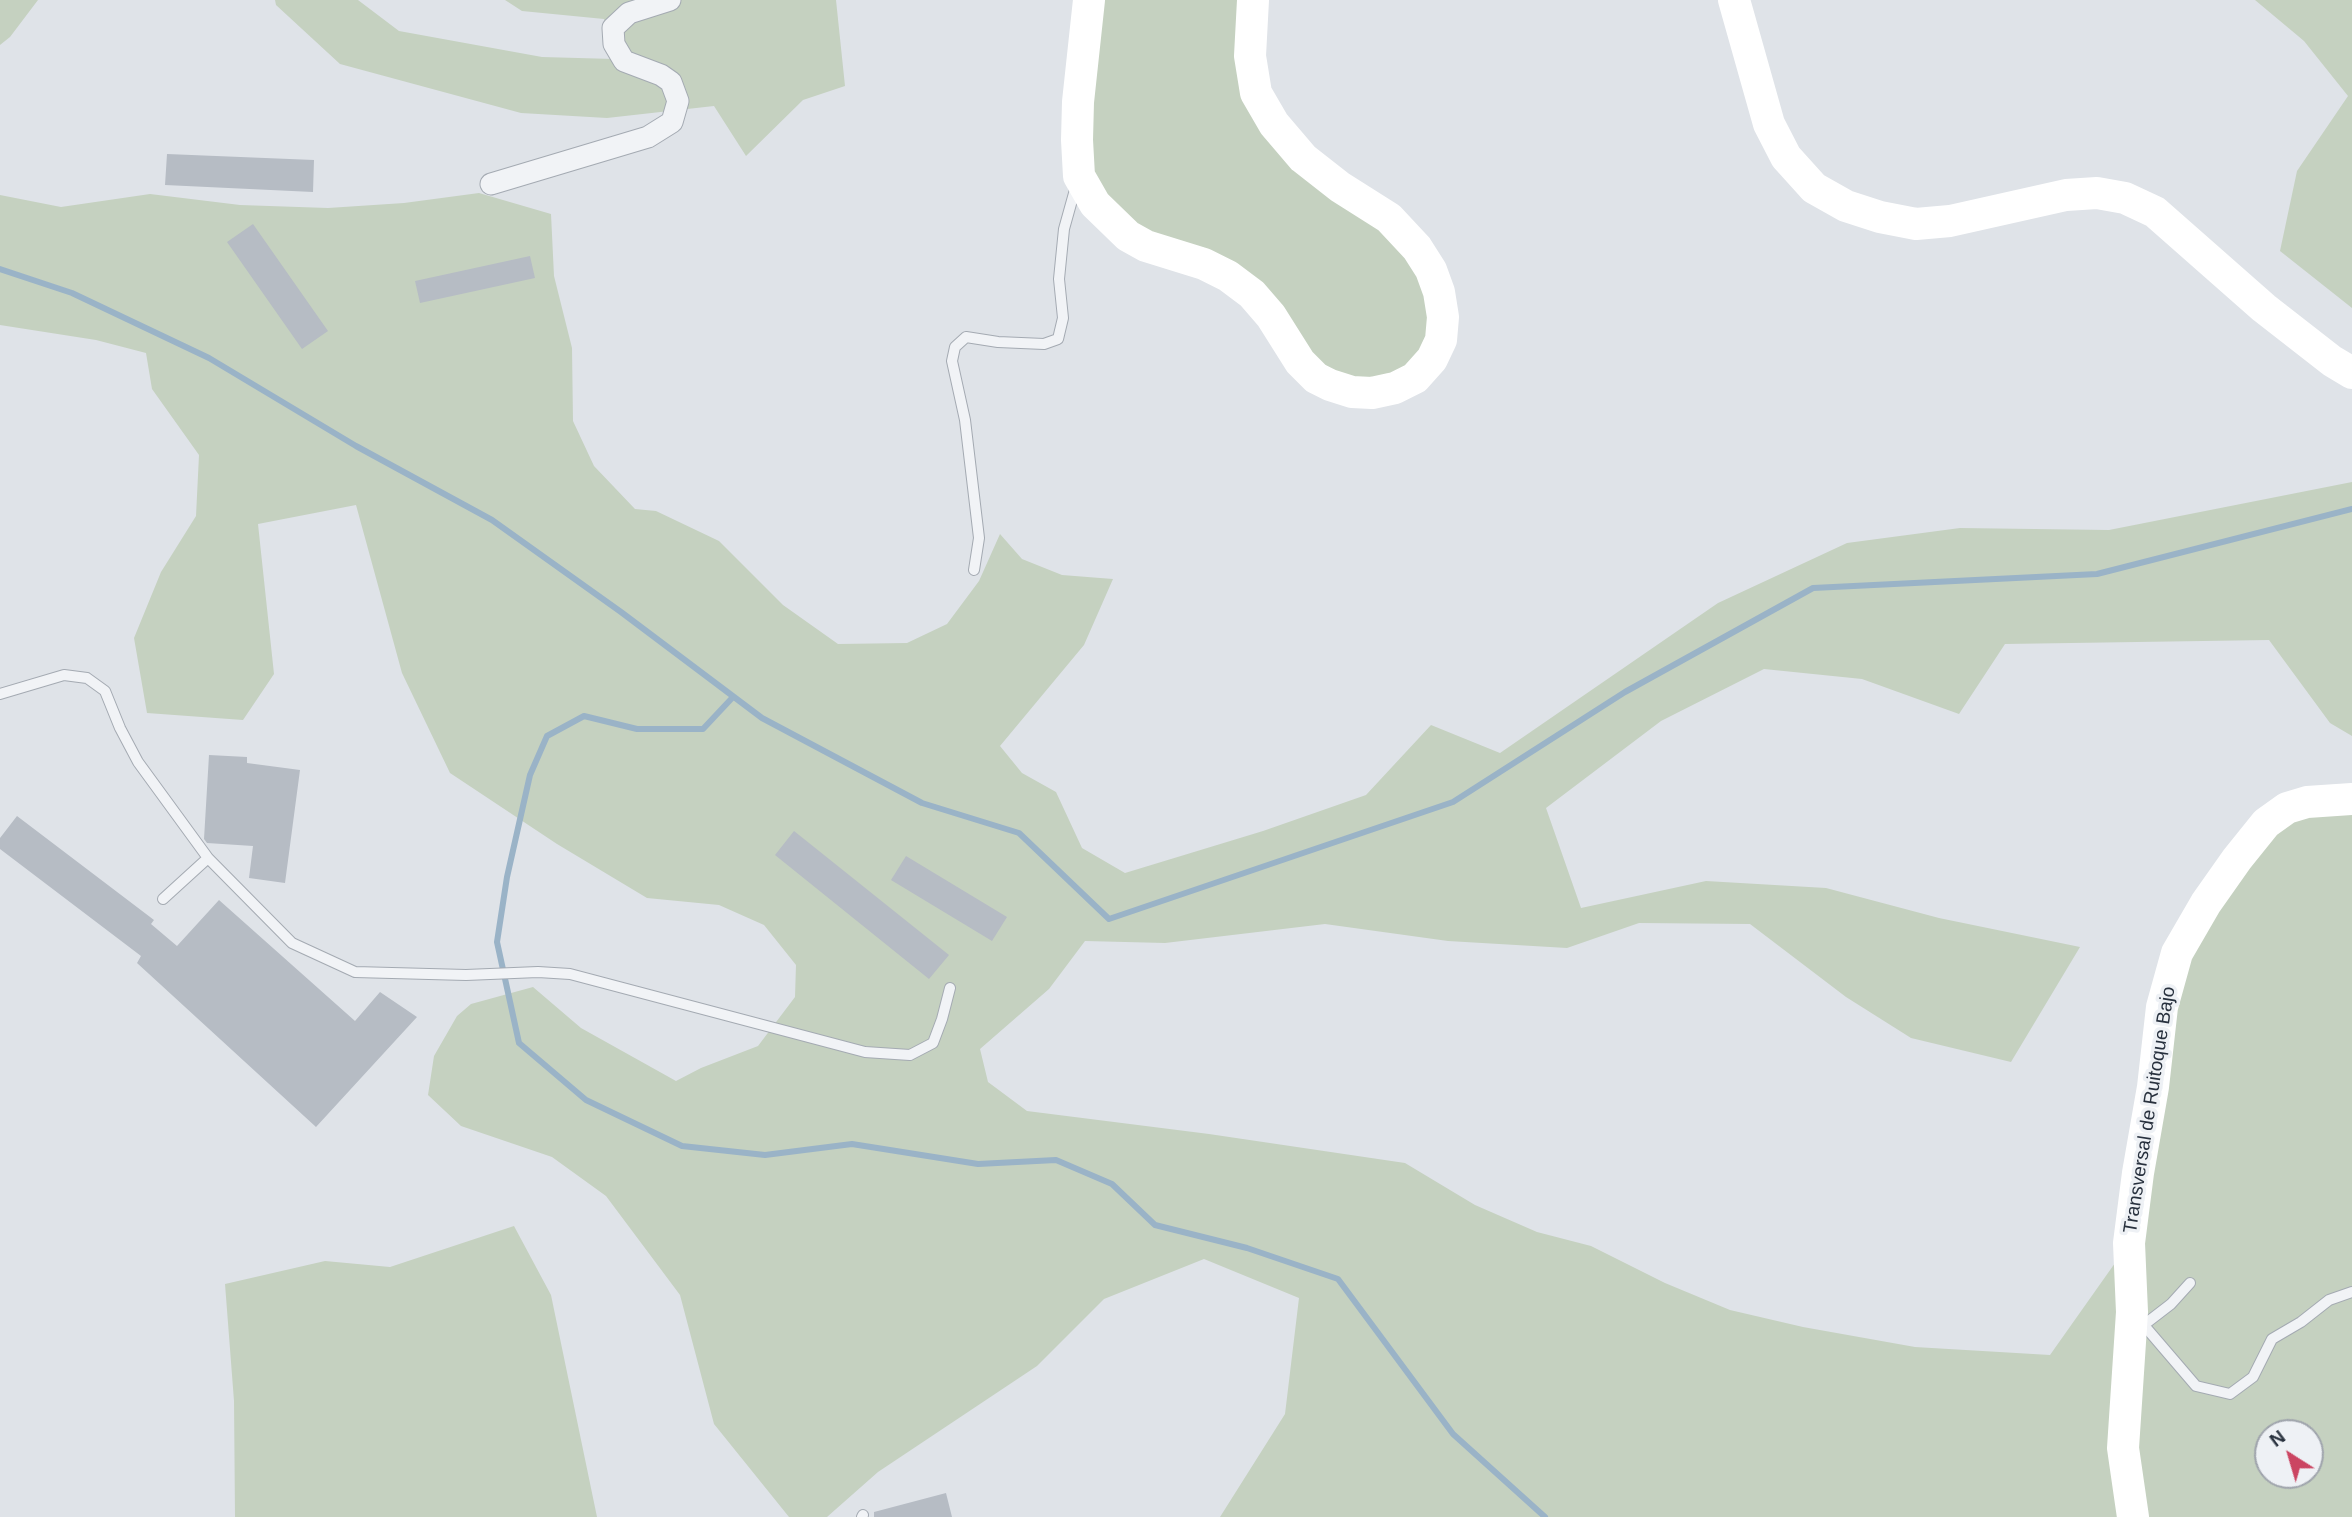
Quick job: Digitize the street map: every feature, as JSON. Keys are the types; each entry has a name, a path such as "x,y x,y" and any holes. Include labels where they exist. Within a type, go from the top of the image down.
{"street":[{"path":"491,184 648,137 672,122 678,101 671,82 661,75 624,61 614,44 613,28 629,13 670,0"},
{"path":"1089,0 1078,102 1077,140 1079,176 1095,204 1128,236 1146,246 1204,264 1252,294 1300,362 1317,378 1352,392 1372,393 1395,388 1415,378 1432,359 1441,340 1443,317 1439,292 1431,270 1416,248 1389,218 1340,187 1303,158 1274,124 1256,93 1250,56 1253,0"},
{"path":"1734,0 1769,124 1786,157 1814,188 1846,206 1880,217 1916,223 1950,221 2066,195 2097,193 2125,198 2155,212 2264,308 2332,361 2352,373"},
{"name":"Transversal de Ruitoque Bajo","path":"2133,1517 2123,1448 2138,1318 2129,1242 2153,1087 2162,1007 2177,953 2206,903 2266,823 2287,808 2307,802 2352,799"}],"lane":[{"path":"974,570 979,538 965,420 953,361 955,347 966,337 998,342 1044,344 1058,339 1063,318 1059,279 1064,229 1079,176"},
{"path":"0,694 64,675 87,678 105,691 138,762 208,858 292,943 355,972 570,974 865,1052 910,1055 933,1043 950,988"},
{"path":"163,899 208,858"},
{"path":"2190,1283 2171,1304 2138,1318 2196,1386 2230,1394 2253,1377 2272,1339 2301,1322 2329,1300 2352,1292"}],"green space":[{"path":"0,0 38,0 10,37 0,45"},
{"path":"275,0 358,0 399,31 542,57 614,59 604,19 522,11 505,0 836,0 845,86 803,100 746,156 714,106 607,118 521,113 340,64 276,5"},
{"path":"1091,0 1255,0 1258,89 1442,288 1418,374 1332,382 1273,312 1115,219 1079,136"},
{"path":"2255,0 2352,0 2352,308 2280,251 2297,171 2348,96 2304,41"},
{"path":"479,193 551,214 554,276 572,348 573,421 594,466 635,509 656,511 719,541 783,605 838,644 907,643 947,624 979,581 1000,534 1022,559 1062,575 1113,579 1084,645 1000,746 1022,773 1056,792 1082,848 1125,873 1263,831 1366,795 1431,725 1500,753 1718,603 1847,543 1960,528 2109,530 2352,482 2352,736 2330,723 2269,640 2005,644 1959,714 1862,679 1764,669 1661,721 1546,808 1581,908 1706,881 1826,888 1939,918 2080,947 2011,1062 1911,1038 1846,997 1750,924 1639,923 1567,948 1448,941 1325,924 1165,943 1085,941 1049,989 980,1049 988,1082 1027,1111 1405,1163 1475,1205 1537,1232 1591,1246 1665,1283 1730,1310 1803,1327 1915,1347 2050,1355 2132,1239 2162,1007 2266,823 2352,799 2352,1517 1220,1517 1285,1414 1299,1298 1204,1259 1104,1299 1037,1366 878,1472 827,1517 789,1517 714,1424 680,1295 606,1196 552,1157 461,1126 428,1095 434,1056 457,1016 471,1004 533,987 581,1028 676,1081 701,1068 758,1046 795,997 796,965 764,925 719,905 647,898 557,844 450,773 402,673 356,505 258,524 274,674 243,720 147,713 134,638 161,572 196,516 199,455 152,389 146,353 96,340 0,325 0,195 61,207 150,194 240,205 328,208 404,203"},
{"path":"514,1226 551,1295 597,1517 235,1517 234,1401 225,1284 325,1261 390,1267"}],"building":[{"path":"167,154 314,160 313,192 165,185"},
{"path":"253,224 328,331 302,349 227,242"},
{"path":"530,256 535,278 420,303 415,281"},
{"path":"209,755 247,757 247,763 300,770 285,883 249,878 253,846 207,843 204,839"},
{"path":"17,816 154,920 151,924 177,946 219,900 355,1021 380,992 417,1017 316,1127 137,963 141,956 0,849 0,838"},
{"path":"794,831 949,955 929,979 775,855"},
{"path":"906,856 1007,917 992,941 891,880"},
{"path":"946,1493 952,1517 874,1517 874,1512"}],"waterway":[{"path":"0,269 72,293 209,358 356,446 492,520 762,718 922,803 1019,833 1109,919 1453,802 1625,692 1813,588 2097,574 2352,509"},
{"path":"733,697 703,729 637,729 584,716 547,736 530,775 507,877 497,942 519,1043 586,1100 682,1146 765,1155 852,1144 978,1164 1056,1160 1112,1184 1155,1225 1247,1248 1338,1279 1453,1434 1545,1517"}]}
